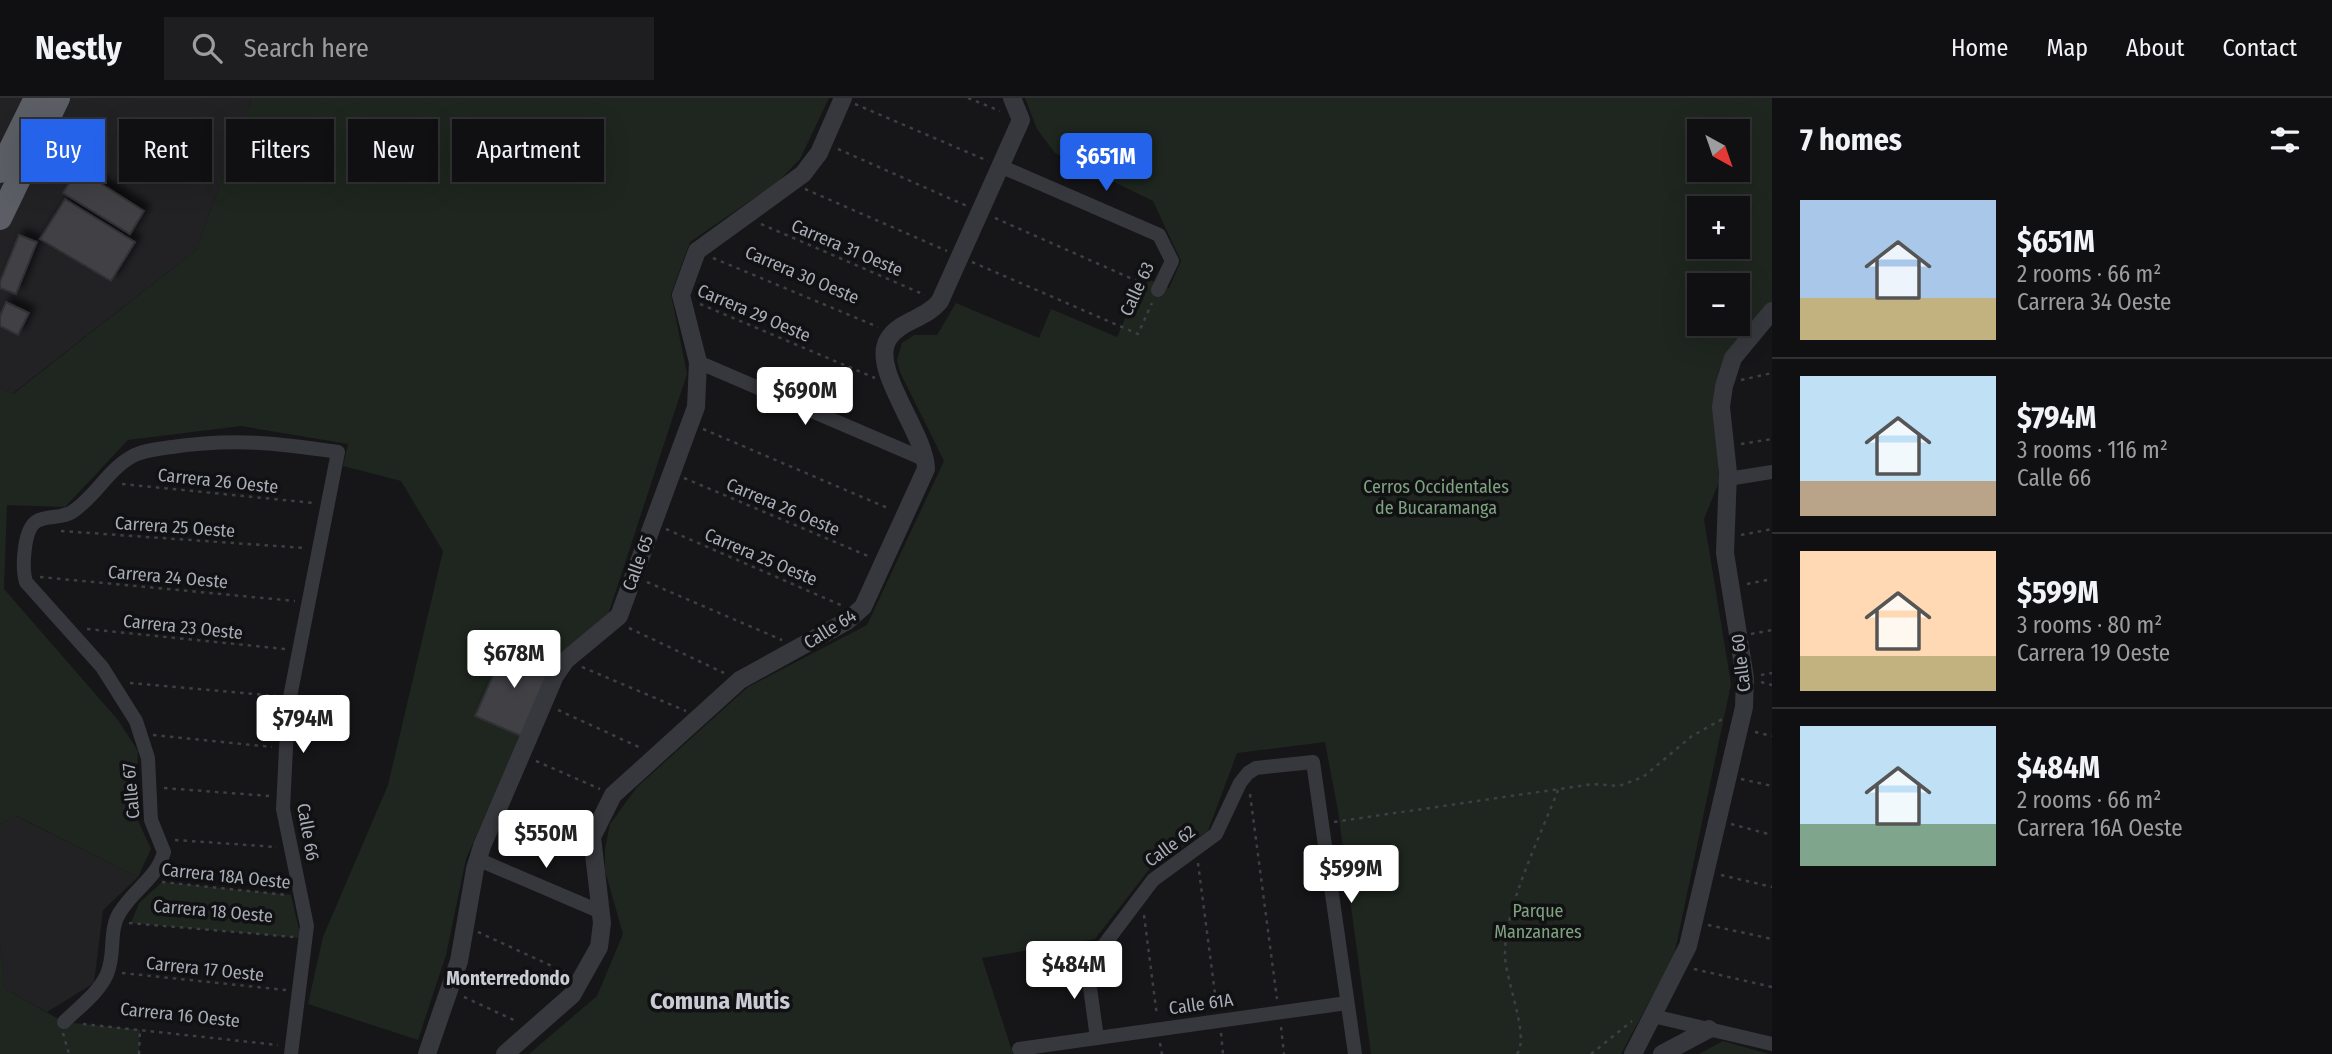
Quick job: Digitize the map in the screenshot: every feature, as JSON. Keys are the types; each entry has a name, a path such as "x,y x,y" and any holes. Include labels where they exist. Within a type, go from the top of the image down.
{"highway":[{"path":"0,171 36,98"},
{"path":"0,218 58,98"}],"street":[{"path":"681,295 697,251 793,184 813,162 843,98"},
{"path":"926,460 883,354 893,334 927,314 940,302 1021,120 1012,98"},
{"name":"Calle 63","path":"1000,166 1159,235 1172,261 1158,290"},
{"name":"Calle 65","path":"432,1052 465,926 477,859 555,676 566,660 615,621 690,423 698,397 698,362 681,295"},
{"name":"Calle 60","path":"1633,1054 1680,965 1694,922 1744,707 1745,678 1724,538 1728,479 1721,407 1724,383 1741,346 1772,311"},
{"path":"698,362 926,460"},
{"name":"Calle 66","path":"106,482 119,466 138,453 209,442 264,441 338,452 290,697 283,796 307,939 291,1050"},
{"name":"Calle 64","path":"505,1054 572,995 583,980 602,937 593,848 594,831 613,795 740,680 859,613 923,477 926,460"},
{"path":"1728,479 1772,472"},
{"path":"24,576 32,525 68,515 106,482"},
{"name":"Calle 67","path":"24,576 30,588 112,681 141,734 148,758 151,820 163,852 161,862 148,881 128,900 115,922 108,971 100,986 64,1022"},
{"path":"1248,773 1256,768 1313,762 1355,1054"},
{"name":"Calle 62","path":"1097,1038 1086,959 1104,945 1142,894 1168,867 1196,851 1216,834 1240,783 1248,773"},
{"path":"477,859 601,912"},
{"name":"Calle 61A","path":"1020,1052 1097,1038 1347,1003"},
{"path":"1653,1016 1772,1044"},
{"path":"1662,1054 1709,1029"}],"path":[{"path":"843,98 1000,166"},
{"path":"968,98 1021,120"},
{"name":"Carrera 31 Oeste","path":"745,218 940,302"},
{"name":"Carrera 30 Oeste","path":"697,251 893,334"},
{"name":"Calle 63","path":"1138,334 1158,290"},
{"name":"Carrera 29 Oeste","path":"681,295 894,386"},
{"path":"1724,383 1772,373"},
{"path":"690,423 905,516"},
{"path":"1725,447 1772,439"},
{"name":"Carrera 26 Oeste","path":"671,473 884,563"},
{"name":"Carrera 26 Oeste","path":"106,482 327,505"},
{"name":"Carrera 25 Oeste","path":"653,524 859,613"},
{"name":"Carrera 25 Oeste","path":"32,525 319,549"},
{"path":"1724,538 1772,529"},
{"name":"Carrera 24 Oeste","path":"24,576 309,602"},
{"path":"634,576 800,647"},
{"path":"1730,587 1772,579"},
{"path":"615,621 740,680"},
{"name":"Carrera 23 Oeste","path":"65,627 299,650"},
{"path":"566,660 699,717"},
{"path":"112,681 290,697"},
{"path":"543,703 657,755"},
{"path":"1321,823 1593,784 1619,786 1643,777 1692,736 1744,707"},
{"path":"1739,729 1772,736"},
{"path":"141,734 286,748"},
{"path":"521,754 613,795"},
{"path":"1248,773 1284,1054"},
{"path":"1728,775 1772,786"},
{"path":"148,787 283,796"},
{"path":"1517,1054 1523,1035 1506,978 1506,933 1558,790"},
{"path":"500,805 593,848"},
{"path":"1718,821 1772,835"},
{"path":"160,839 291,848"},
{"path":"1196,851 1223,1054"},
{"path":"1706,871 1772,887"},
{"name":"Carrera 18A Oeste","path":"148,881 301,896"},
{"path":"1142,894 1162,1054"},
{"name":"Carrera 18 Oeste","path":"115,922 307,939"},
{"path":"1694,922 1772,939"},
{"path":"465,926 583,980"},
{"path":"1680,965 1772,988"},
{"name":"Carrera 17 Oeste","path":"108,971 300,992"},
{"path":"449,991 534,1028"},
{"path":"1591,1054 1621,1028 1635,1020 1653,1016"},
{"path":"64,1022 62,1029 69,1054"},
{"name":"Carrera 16 Oeste","path":"64,1022 291,1050"},
{"path":"139,1054 140,1030"}],"shaded area":[{"path":"0,98 252,98 244,119 226,119 226,169 196,250 12,394 0,388"},
{"path":"16,816 138,877 103,910 94,983 47,1012 5,989 0,944 0,824"}],"green space":[{"path":"252,98 829,98 800,159 779,181 690,242 671,294 687,374 608,615 553,664 507,644 475,715 521,736 466,859 446,955 418,1040 308,1004 323,937 388,785 443,551 401,481 343,466 348,444 241,426 128,440 65,507 7,505 4,589 118,720 138,751 135,814 151,849 138,877 17,816 0,824 0,388 13,394 196,250 226,169 226,182 334,182 334,119 244,119"},
{"name":"Cerros Occidentales de Bucaramanga","path":"1025,98 1772,98 1772,302 1750,328 1750,273 1687,273 1687,336 1743,336 1719,371 1714,390 1719,482 1704,519 1731,684 1674,956 1621,1054 1371,1054 1338,811 1325,742 1237,753 1208,831 1151,867 1095,939 982,958 1013,1054 529,1054 597,996 623,934 605,871 605,849 610,824 637,787 748,687 867,625 944,461 900,372 897,360 902,343 914,335 937,335 956,303 1039,338 1051,309 1117,337 1143,277 1169,288 1181,261 1153,201 1055,153 1037,129"},
{"path":"162,882 291,895 301,938 131,923 139,903"},
{"path":"0,944 5,989 64,1022 140,1030 139,1054 0,1054"},
{"path":"1723,1041 1769,1054 1699,1054"}],"building":[{"path":"70,182 98,182 144,211 130,234 63,193"},
{"path":"65,199 135,242 111,281 40,239"},
{"path":"19,235 37,242 16,294 0,288 0,282"},
{"path":"6,302 29,313 18,335 0,326 0,316"},
{"path":"507,644 553,664 521,736 475,716"}],"district":[{"name":"Monterredondo","path":"508,978"},
{"name":"Comuna Mutis","path":"720,1001"}],"park label":[{"name":"Parque Manzanares","path":"1538,921"}]}
